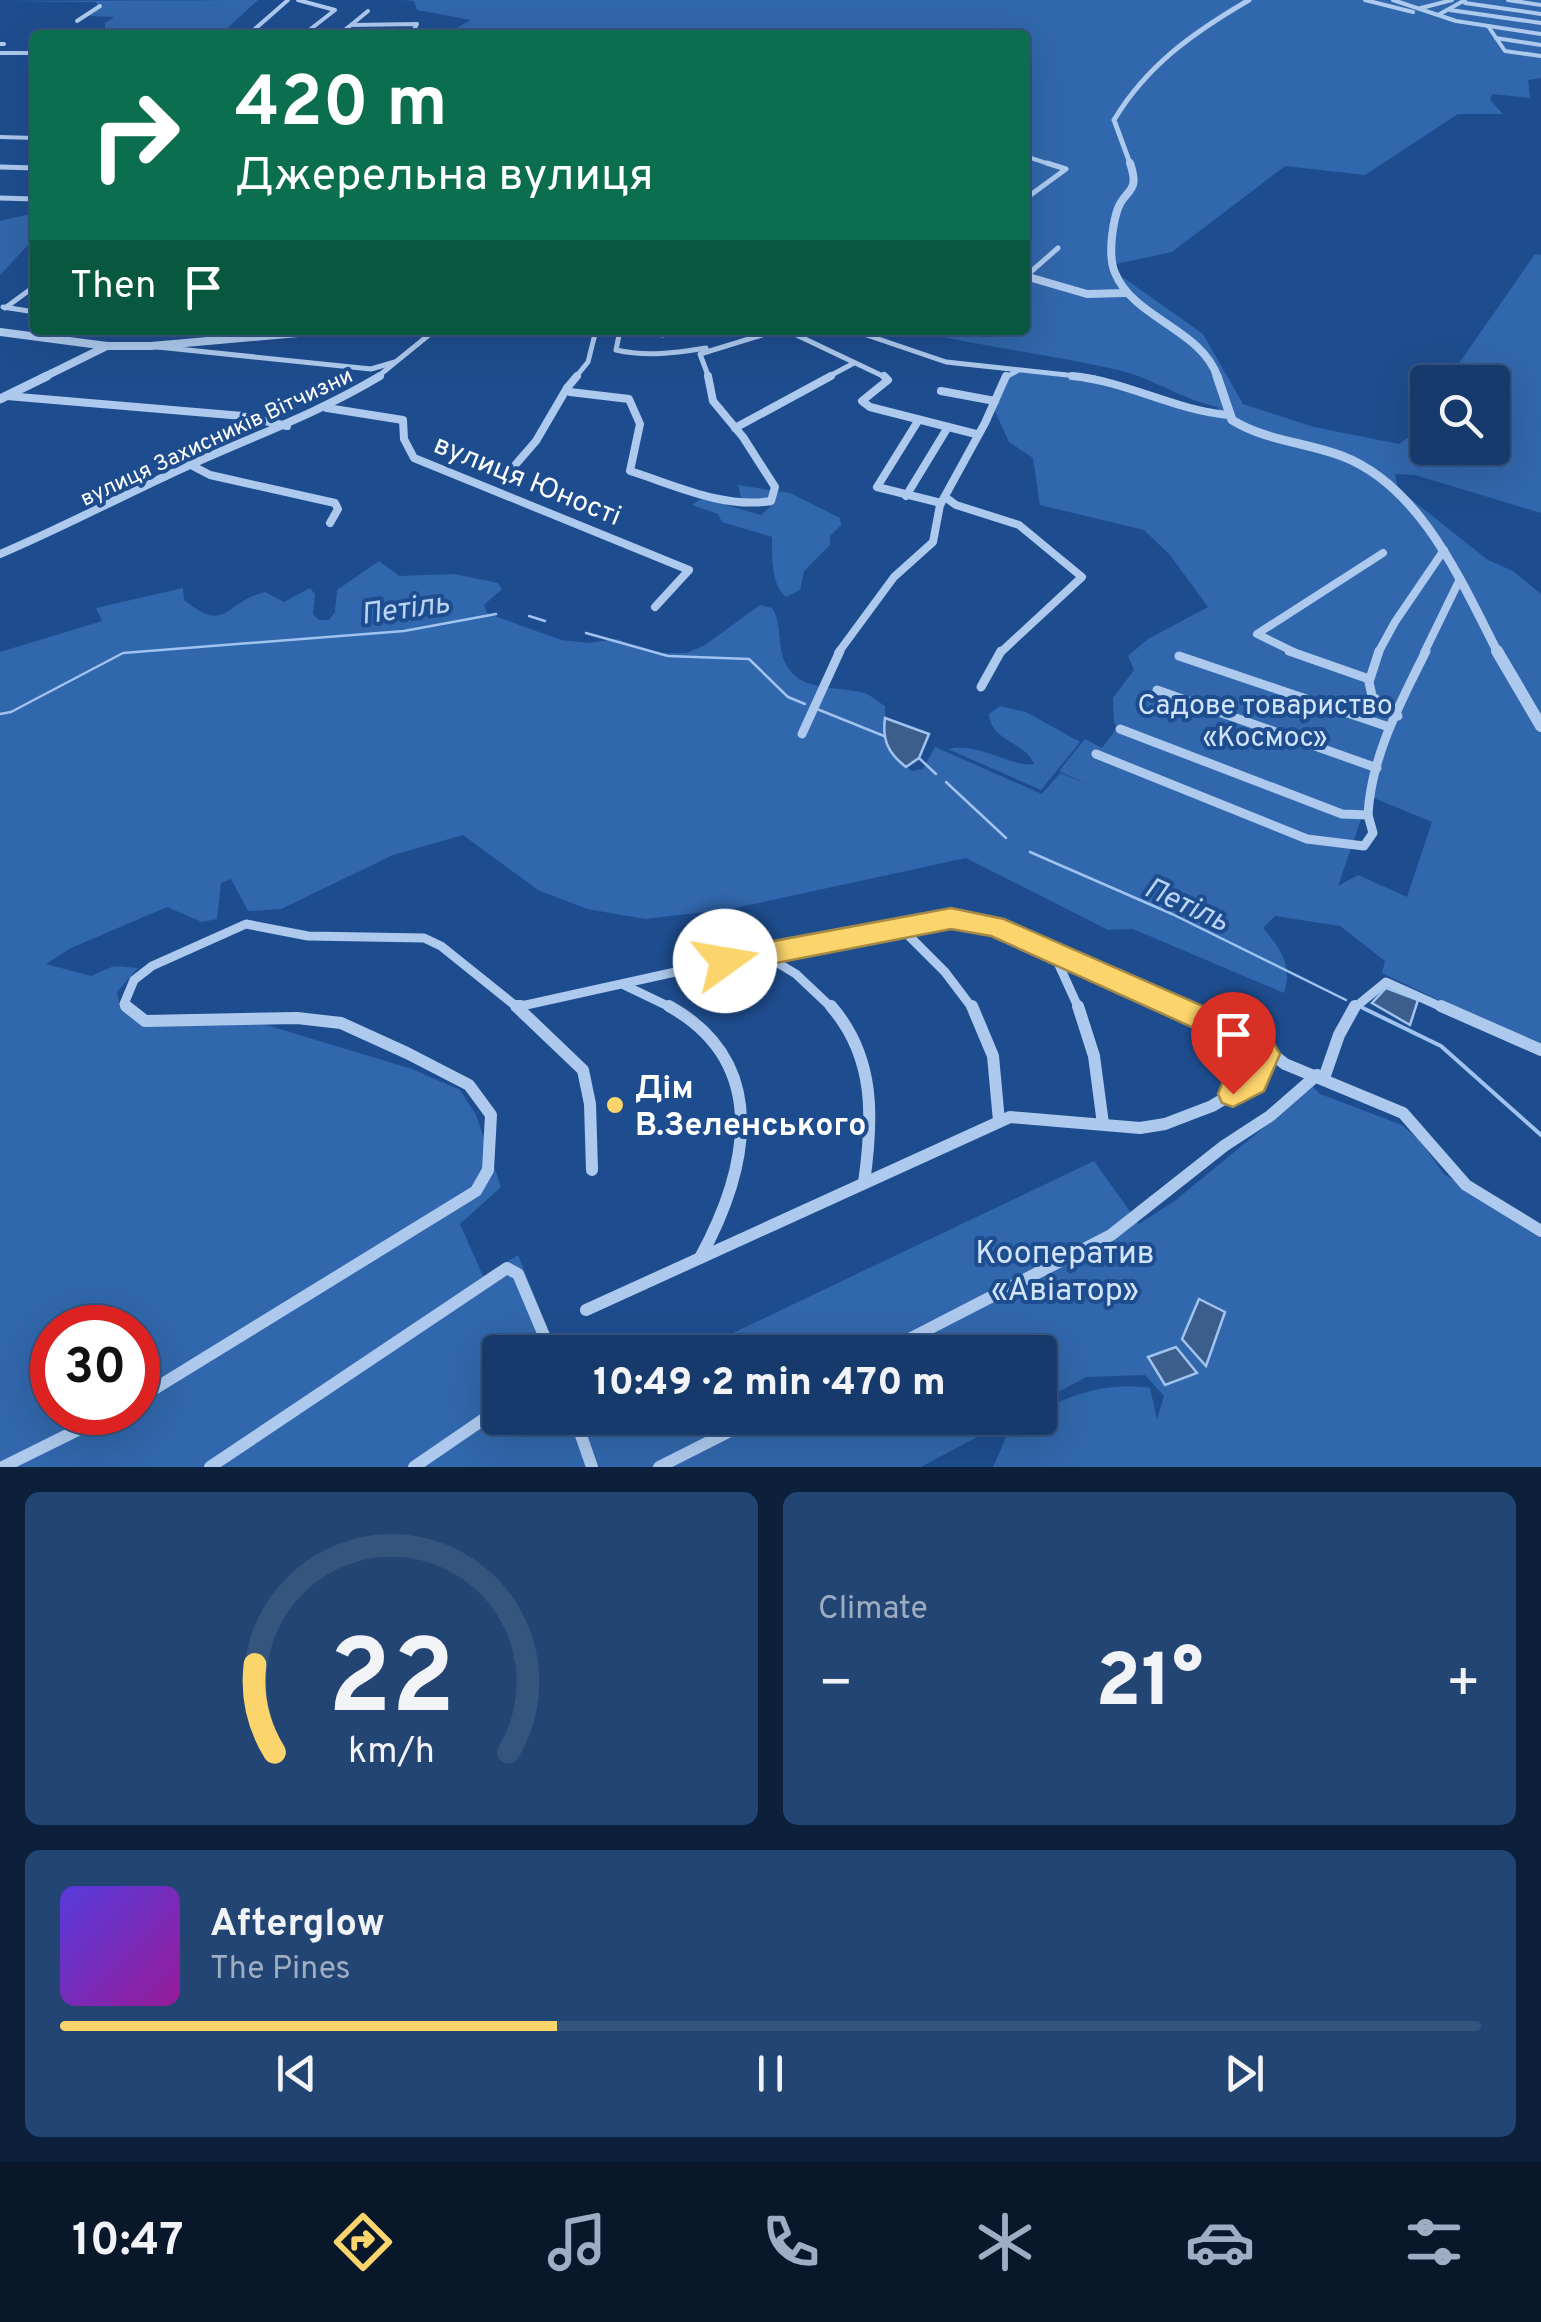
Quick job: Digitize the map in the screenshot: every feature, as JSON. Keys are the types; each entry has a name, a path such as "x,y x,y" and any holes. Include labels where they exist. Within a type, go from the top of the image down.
{"street":[{"path":"254,30 288,0"},
{"path":"298,0 335,10 309,30"},
{"path":"1228,415 1221,380 1198,348 1126,292 1114,272 1112,248 1118,208 1133,190 1135,178 1114,120 1125,102 1182,39 1249,0"},
{"path":"1365,0 1541,34"},
{"path":"1394,0 1436,16 1465,2 1541,14"},
{"path":"1418,9 1452,0"},
{"path":"1508,0 1541,5"},
{"path":"78,21 100,6"},
{"path":"1450,10 1541,24"},
{"path":"345,30 368,11"},
{"path":"352,25 417,24 414,30"},
{"path":"1488,26 1505,51 1541,56"},
{"path":"1496,38 1541,45"},
{"path":"0,58 30,53"},
{"path":"0,58 10,55"},
{"path":"0,137 30,138"},
{"path":"1030,158 1066,169 1030,195"},
{"path":"0,167 30,168"},
{"path":"0,198 30,199"},
{"path":"1030,272 1058,248"},
{"path":"1030,278 1085,295 1106,297 1126,292"},
{"path":"3,308 30,289"},
{"path":"3,308 30,311"},
{"name":"вулиця Захисників Вітчизни","path":"0,332 107,346 275,335"},
{"name":"вулиця Захисників Вітчизни","path":"0,554 72,524 191,465 327,408 397,362 428,335"},
{"path":"516,464 536,442 567,388 588,362 595,335"},
{"path":"619,335 616,350 640,356 704,348 747,335"},
{"path":"567,388 570,392 629,399 634,404 642,425 628,466 630,471 728,500 771,502 775,487 708,394 712,385 700,354 760,335"},
{"path":"796,335 888,380 862,400 918,421 976,434"},
{"path":"867,335 946,362 1103,379 1208,413 1228,415 1249,429 1341,455 1359,464 1418,514 1444,550 1541,726"},
{"path":"3,397 107,346"},
{"path":"150,346 371,369 397,362"},
{"path":"735,428 854,363"},
{"path":"802,734 816,690 851,631 904,566 932,544 939,532 937,513 943,500 1005,376 1016,371"},
{"path":"940,391 995,401"},
{"path":"3,397 243,416 288,426"},
{"name":"вулиця Юності","path":"327,408 403,420 404,439 414,458 688,570 655,607"},
{"path":"918,421 877,487 906,496 943,500 1019,525 1082,577 1032,626 1004,645 982,686"},
{"path":"906,496 948,428"},
{"path":"191,465 210,475 336,503 338,509 330,523"},
{"path":"1398,716 1372,696 1368,679 1386,635 1444,550"},
{"path":"1368,679 1278,647 1257,634 1383,553"},
{"path":"1096,754 1306,839 1364,846 1373,833 1368,815 1376,768 1390,727 1460,579"},
{"path":"1180,656 1390,727"},
{"path":"1157,690 1376,768"},
{"path":"1120,729 1342,814 1357,818 1368,815"},
{"path":"517,1007 900,926 951,919 995,926 1259,1044 1276,1067 1292,1067 1352,1087 1405,1114 1458,1178 1541,1231"},
{"path":"160,1385 476,1191 488,1170 491,1115 469,1085 341,1023 298,1018 145,1021 124,1004 134,980 152,966 220,933 257,924 308,936 424,938 441,946 517,1007 583,1070 590,1104 592,1170"},
{"path":"900,926 963,989 990,1038 998,1083 999,1122"},
{"path":"761,953 793,970 826,996 848,1026 866,1065 873,1100 864,1183"},
{"path":"1054,954 1087,1021 1101,1076 1103,1124"},
{"path":"917,1335 1111,1236 1224,1146 1270,1116 1321,1076 1350,1008 1366,990 1386,982 1541,1050"},
{"path":"621,984 687,1017 722,1054 742,1102 744,1151 728,1208 700,1258"},
{"path":"586,1310 1010,1117 1140,1128 1165,1124 1212,1106 1254,1081 1266,1055"},
{"path":"210,1467 507,1268 518,1274 544,1335"},
{"path":"414,1467 482,1420"},
{"path":"3,1467 68,1435"},
{"path":"580,1435 592,1467"},
{"path":"658,1467 722,1435"}],"green space":[{"path":"258,0 225,30 105,30 105,23 114,17 88,16 99,8 96,2 0,1"},
{"name":"Садове товариство «Космос»","path":"404,0 1541,0 1541,78 1528,80 1530,98 1492,94 1490,100 1503,114 1458,114 1365,175 1285,166 1172,252 1116,264 1121,276 1203,334 1243,404 1314,427 1399,444 1410,436 1410,465 1510,465 1510,365 1458,365 1535,254 1541,255 1541,513 1415,475 1395,474 1398,489 1488,560 1513,571 1541,594 1541,1049 1382,973 1385,961 1340,926 1275,916 1263,928 1286,965 1284,993 1133,929 1108,930 966,858 731,909 645,919 587,909 538,890 463,835 393,855 281,909 248,911 231,879 221,883 217,919 202,922 167,907 71,948 46,964 91,976 114,966 138,968 117,992 120,1008 141,1022 263,1024 412,1069 460,1090 476,1115 501,1187 460,1224 483,1276 518,1255 550,1335 482,1335 482,1435 980,1435 921,1467 0,1467 0,652 102,621 96,608 183,588 184,600 209,615 218,615 265,592 284,602 310,588 315,594 313,614 319,620 329,620 335,612 337,590 379,561 399,576 454,574 498,583 502,589 484,605 487,613 561,640 589,643 617,639 655,653 687,653 705,645 760,605 772,608 782,654 796,676 813,685 864,693 885,706 887,743 912,771 923,769 935,747 1042,794 1060,773 1087,784 1059,771 1085,739 1102,748 1118,727 1114,723 1113,698 1134,670 1128,656 1148,639 1208,607 1170,555 1144,530 1040,505 1033,458 1009,442 994,409 1009,375 1016,372 1094,380 1222,418 1218,407 1118,370 936,335 1030,335 1030,30 453,30 471,20 417,10 414,1","holes":["1369,796 1432,822 1407,897 1358,875 1338,886"]},
{"path":"30,214 30,243 0,275 0,221"},
{"path":"738,485 790,493 840,518 841,525 830,536 830,545 804,571 800,590 786,597 777,585 772,537 722,522 718,514 692,505 702,498 761,515 771,506 741,498"},
{"path":"1000,706 1026,712 1080,742 1041,790 948,749 972,749 1034,764 1030,756 991,723 989,714"},
{"name":"Кооператив «Авіатор»","path":"1313,1087 1320,1094 1402,1125 1420,1141 1444,1174 1541,1238 1541,1467 993,1467 1009,1435 1057,1435 1057,1403 1107,1388 1150,1388 1157,1419 1164,1396 1145,1375 1086,1377 1057,1393 1057,1335 729,1335 1094,1161 1139,1224 1176,1200"}],"shaded area":[{"path":"885,718 929,734 919,758 906,767 888,745"},
{"path":"1386,988 1418,1000 1410,1025 1372,1003"},
{"path":"1199,1299 1225,1312 1206,1366 1182,1339"},
{"path":"1176,1347 1197,1373 1165,1385 1148,1357"}],"waterway":[{"name":"Петіль","path":"0,714 11,712 123,653 404,631 496,614"},
{"name":"Петіль","path":"529,616 545,621"},
{"name":"Петіль","path":"586,633 668,656 749,659 788,697 805,704"},
{"name":"Петіль","path":"817,709 884,736"},
{"name":"Петіль","path":"920,759 936,774"},
{"name":"Петіль","path":"946,782 1006,838"},
{"name":"Петіль","path":"1030,852 1172,914 1346,1000"},
{"name":"Петіль","path":"1363,1008 1441,1046 1541,1135"}],"place":[{"name":"Дім В.Зеленського","path":"615,1105"}],"route":[{"path":"725,961 951,919 995,926 1259,1044 1266,1054 1254,1081 1233,1094"}]}
